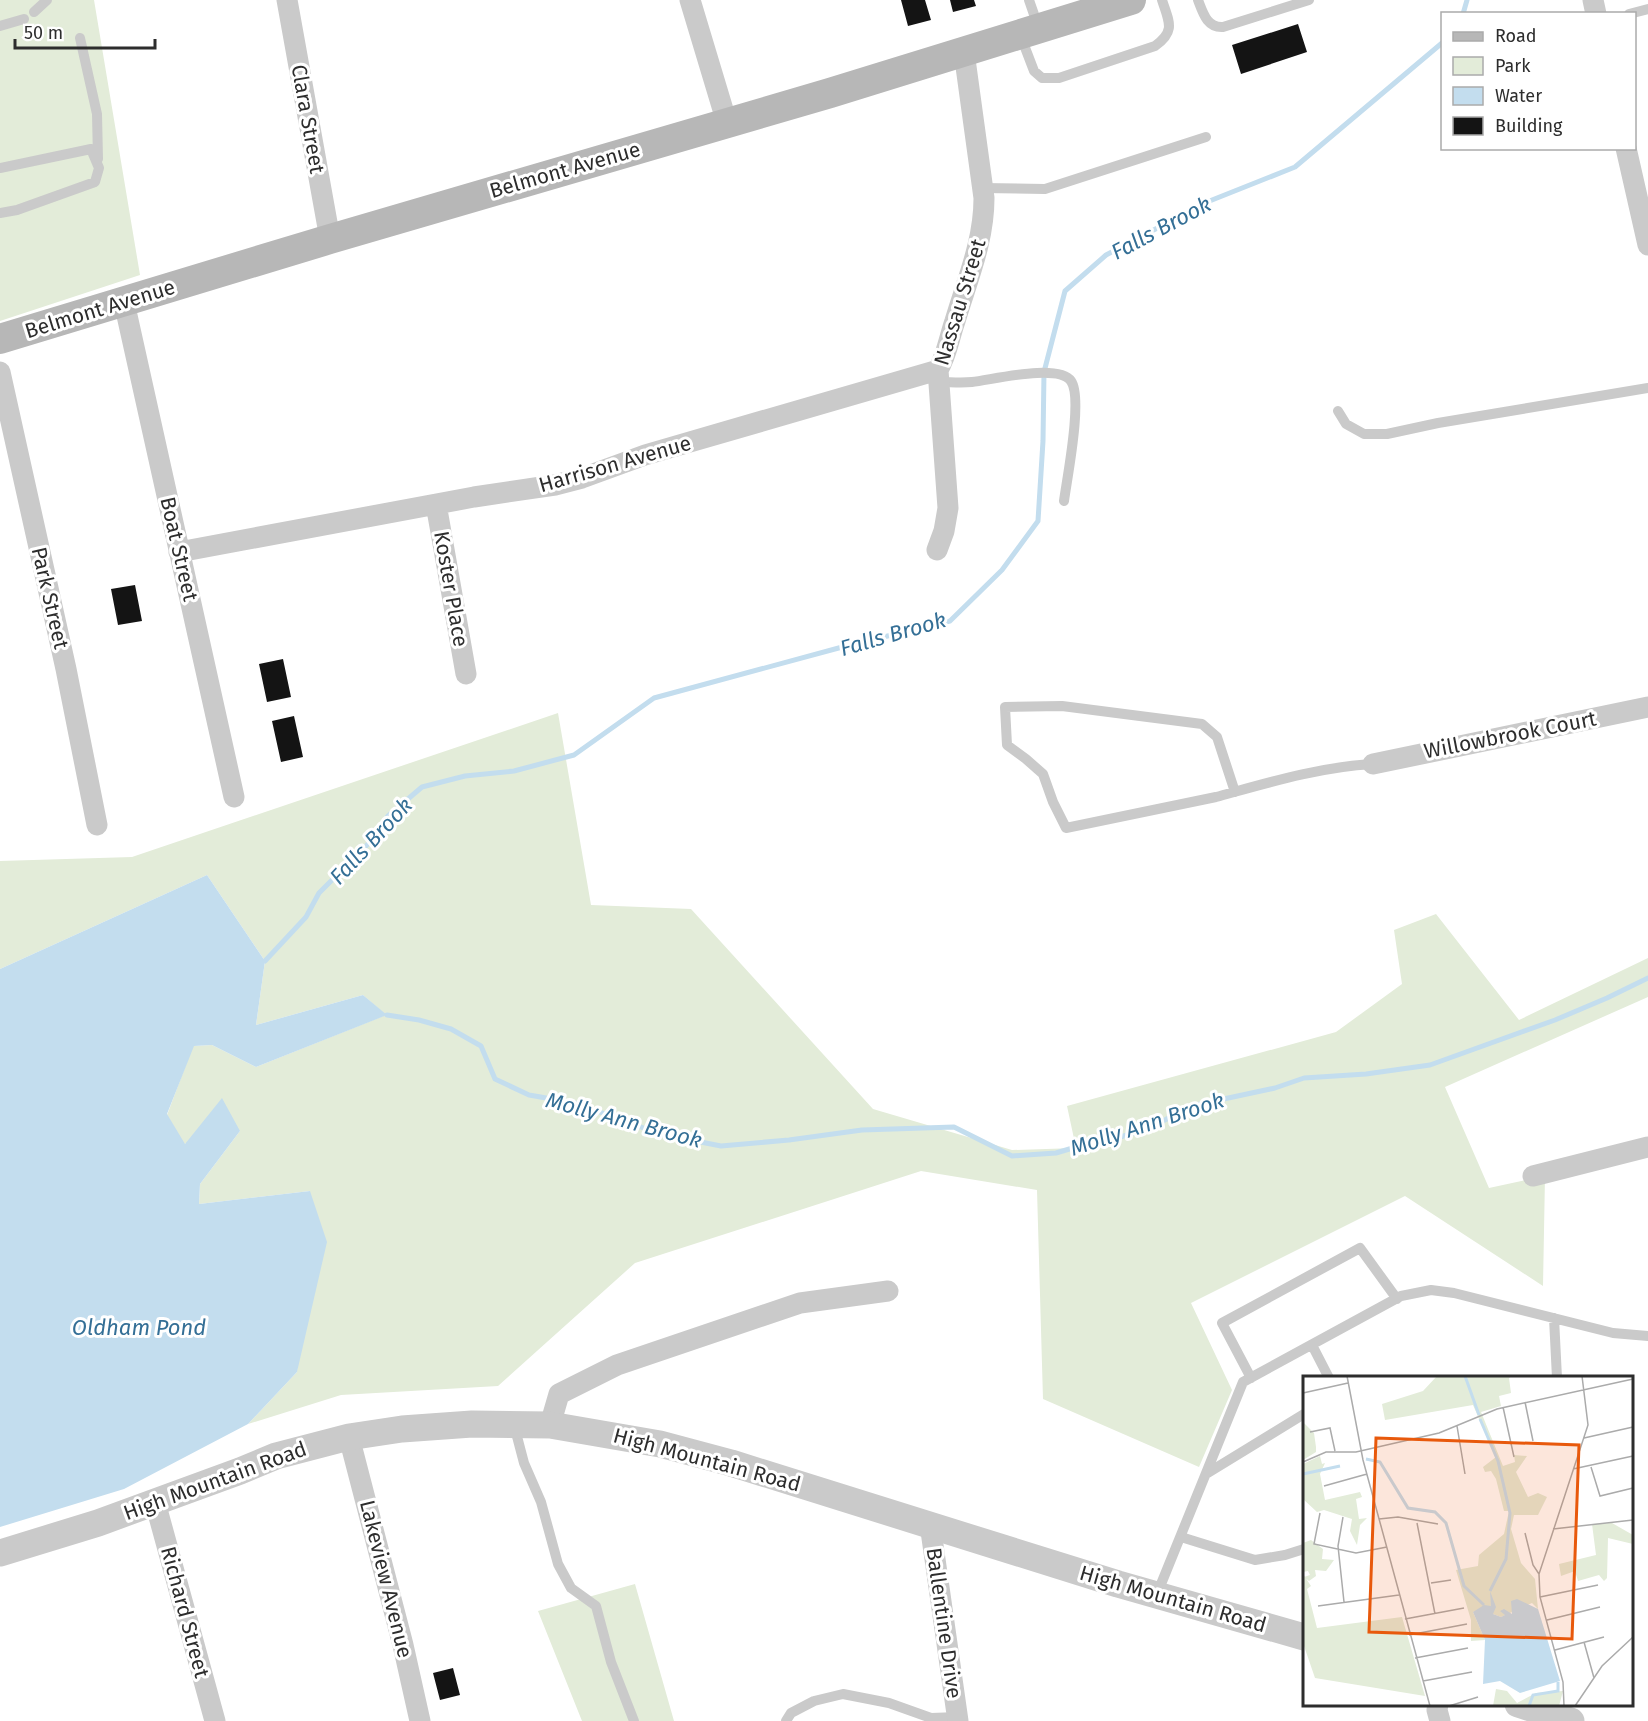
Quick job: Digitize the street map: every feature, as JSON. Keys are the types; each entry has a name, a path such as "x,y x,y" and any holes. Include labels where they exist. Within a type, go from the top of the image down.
{"main road":[{"name":"Belmont Avenue","path":"0,339 1030,32 1093,6 1131,0"}],"street":[{"name":"Clara Street","path":"287,0 330,239"},
{"path":"690,0 728,123"},
{"name":"Nassau Street","path":"937,550 944,531 948,508 939,376 979,247 984,212 964,52"},
{"path":"1626,150 1648,245"},
{"name":"Boat Street","path":"124,302 234,797"},
{"name":"Park Street","path":"0,372 66,669 97,825"},
{"name":"Harrison Avenue","path":"179,552 436,504 555,485 582,478 645,455 939,376"},
{"name":"Koster Place","path":"436,504 466,674"},
{"name":"Willowbrook Court","path":"1373,764 1648,707"},
{"path":"1533,1176 1648,1147"},
{"path":"550,1425 559,1394 617,1365 800,1303 888,1291"},
{"name":"High Mountain Road","path":"0,1553 98,1523 276,1456 350,1437 402,1429 472,1424 550,1425 660,1443 1157,1595 1303,1636"},
{"name":"Lakeview Avenue","path":"350,1437 420,1721"},
{"name":"Richard Street","path":"155,1502 215,1721"},
{"name":"Ballentine Drive","path":"930,1524 958,1719"},
{"path":"1438,1706 1440,1721"},
{"path":"1524,1706 1571,1721"}],"lane":[{"path":"0,26 29,15 47,0"},
{"path":"1029,0 1034,71 1042,78 1059,78 1155,46 1166,38 1170,27 1162,0"},
{"path":"1198,0 1209,23 1217,28 1309,0"},
{"path":"0,213 17,210 95,182 99,168 97,114 80,38"},
{"path":"982,188 1045,189 1206,137"},
{"path":"0,168 91,149 99,168"},
{"path":"939,376 971,382 1039,373 1057,373 1065,376 1071,382 1074,390 1074,433 1064,501"},
{"path":"1338,411 1346,424 1364,434 1387,434 1438,423 1648,388"},
{"path":"1235,792 1217,737 1202,724 1062,706 1005,707 1007,745 1043,774 1065,828 1235,792 1288,777 1373,764"},
{"path":"1251,1378 1222,1323 1360,1248 1397,1299"},
{"path":"1157,1595 1243,1382 1397,1299 1431,1290 1454,1293 1613,1333 1648,1336"},
{"path":"1554,1318 1557,1376"},
{"path":"1312,1345 1328,1376"},
{"path":"1206,1473 1303,1415"},
{"path":"514,1424 524,1463 541,1502 558,1564 571,1588 596,1606 611,1662 634,1721"},
{"path":"1181,1537 1255,1560 1303,1550"},
{"path":"786,1721 791,1713 814,1701 843,1694 889,1703 932,1718 958,1719"}],"green space":[{"path":"0,0 94,0 140,275 0,321"},
{"path":"558,713 591,905 691,909 873,1109 1012,1150 1076,1148 1067,1106 1336,1032 1402,984 1394,930 1436,914 1519,1020 1648,958 1648,997 1445,1087 1489,1188 1545,1176 1543,1286 1405,1196 1191,1303 1232,1390 1199,1467 1043,1399 1037,1190 921,1171 635,1263 498,1386 341,1395 248,1424 297,1372 310,1191 199,1204 200,1184 240,1131 184,1144 167,1115 193,1046 212,1045 256,1067 386,1015 363,995 256,1025 265,961 207,875 0,969 0,861 132,857"},
{"path":"635,1584 674,1721 582,1721 538,1611"}],"water":[{"name":"Oldham Pond","path":"207,875 265,961 256,1025 363,995 387,1015 256,1067 212,1045 194,1046 167,1114 185,1144 222,1098 240,1131 200,1184 199,1204 310,1191 327,1242 297,1372 248,1424 124,1489 0,1527 0,969"}],"building":[{"path":"901,0 925,0 931,20 908,26"},
{"path":"950,0 974,0 976,6 953,12"},
{"path":"1298,24 1307,52 1241,74 1232,45"},
{"path":"135,585 142,621 118,625 111,589"},
{"path":"283,659 291,697 267,702 259,664"},
{"path":"294,716 303,757 281,762 272,721"},
{"path":"453,1668 460,1695 440,1700 433,1673"}],"waterway":[{"name":"Falls Brook","path":"1464,12 1467,0"},
{"name":"Falls Brook","path":"265,961 306,917 319,893 368,844 388,816 422,787 465,776 514,771 574,755 654,698 846,646 950,621 1002,570 1038,521 1044,372 1065,291 1106,255 1207,202 1295,167 1441,44"},
{"name":"Molly Ann Brook","path":"387,1015 419,1020 451,1029 481,1046 495,1079 529,1095 575,1103 660,1134 721,1146 862,1130 954,1127 1012,1156 1056,1153 1106,1138 1120,1137 1148,1129 1191,1106 1275,1088 1304,1078 1366,1074 1430,1065 1555,1020 1648,978"}]}
